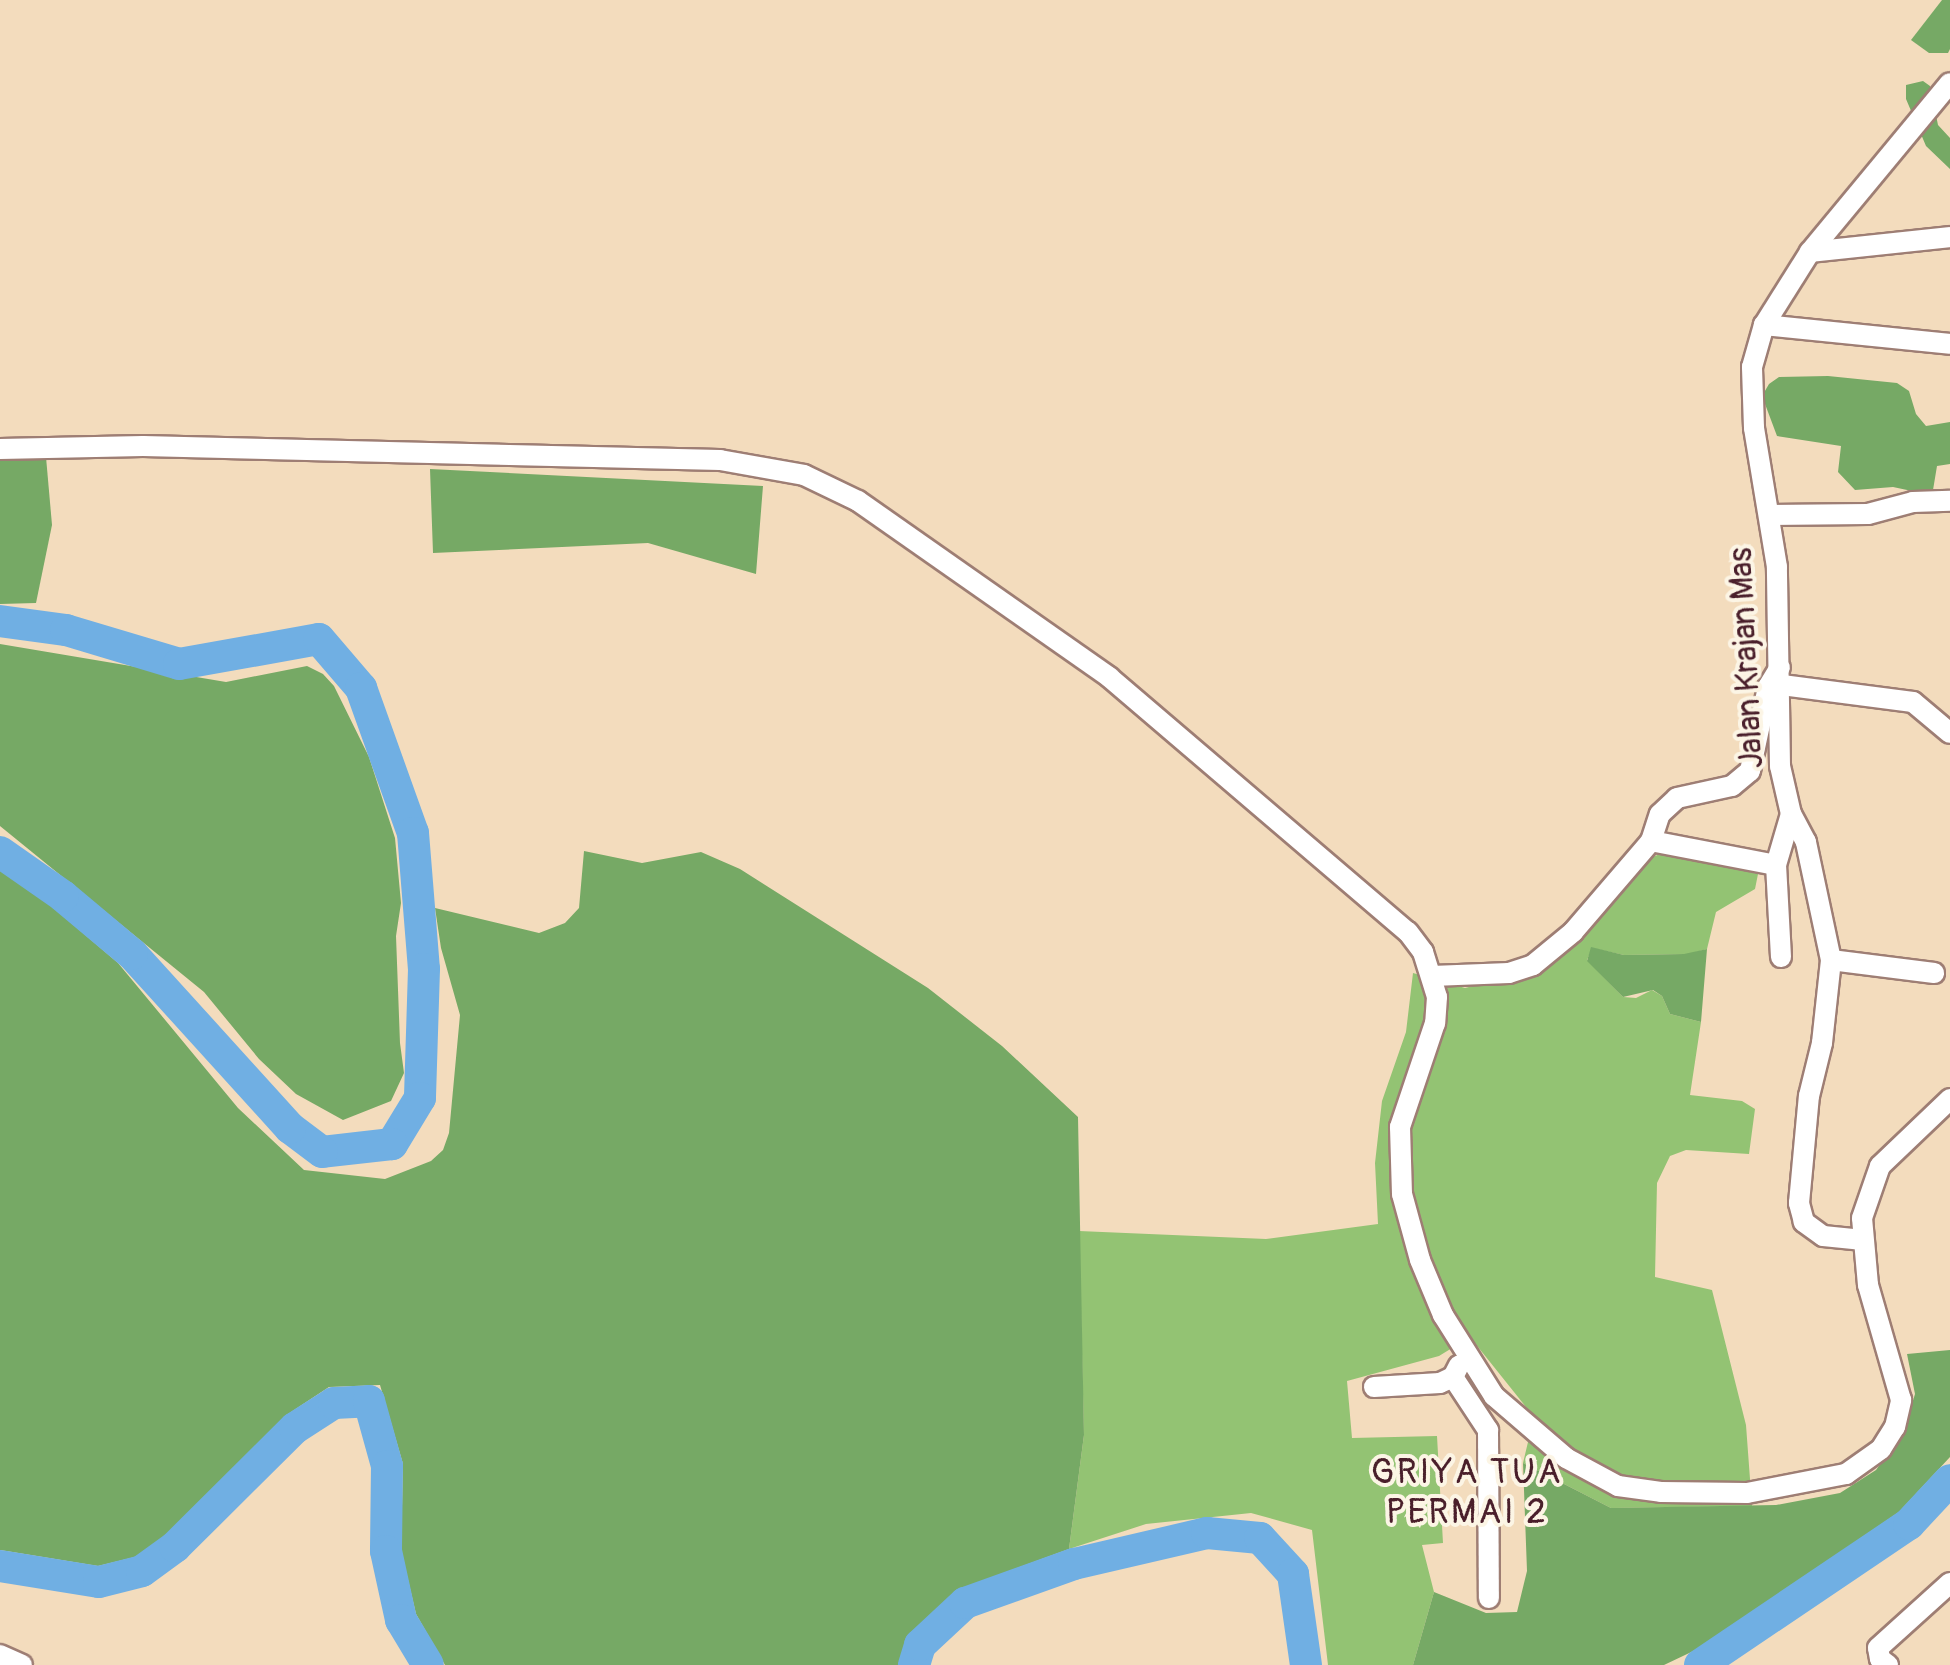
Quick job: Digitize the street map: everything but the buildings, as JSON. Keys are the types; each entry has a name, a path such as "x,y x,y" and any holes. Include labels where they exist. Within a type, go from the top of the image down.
{"street":[{"name":"Jalan Krajan Mas","path":"1863,1240 1823,1236 1804,1222 1799,1203 1809,1096 1822,1043 1831,960 1806,842 1791,814 1780,766 1776,567 1754,428 1752,367 1764,325 1810,252 1950,83"},
{"path":"1810,252 1950,237"},
{"path":"1764,325 1950,344"},
{"path":"0,449 143,446 720,460 804,475 858,501 1109,678 1378,902 1423,952 1437,997 1434,1023 1400,1127 1398,1160 1402,1194 1420,1260 1464,1354 1494,1396 1524,1426 1566,1458 1618,1486 1662,1492 1747,1493 1812,1483 1862,1466 1881,1450 1895,1427 1901,1400 1868,1286 1862,1218 1880,1166 1950,1099"},
{"path":"1768,515 1868,514 1914,502 1950,501"},
{"path":"1432,976 1509,973 1533,965 1611,892 1651,842 1660,814 1676,798 1732,786 1750,772 1768,688 1781,675 1914,702 1950,733"},
{"path":"1781,958 1776,865 1791,814"},
{"path":"1651,842 1776,865"},
{"path":"1831,960 1934,974"},
{"path":"1374,1386 1440,1383 1452,1377 1464,1354"},
{"path":"1452,1377 1488,1430 1489,1598"},
{"path":"1888,1665 1880,1659 1878,1648 1950,1584"},
{"path":"0,1655 22,1665"}],"green space":[{"path":"1942,0 1950,0 1950,49 1948,53 1929,53 1911,40"},
{"path":"1923,81 1930,86 1938,125 1950,138 1950,169 1926,146 1906,99 1906,85"},
{"path":"1828,376 1897,383 1909,391 1916,414 1926,426 1950,422 1950,464 1937,466 1933,490 1926,494 1893,487 1855,490 1838,472 1841,446 1777,436 1762,396 1769,384 1779,377"},
{"path":"46,457 52,525 36,603 0,604 0,460"},
{"path":"430,469 763,486 756,574 648,543 433,553"},
{"path":"0,644 226,682 307,666 323,674 334,686 369,757 395,838 401,903 396,936 404,1073 391,1101 343,1120 296,1094 259,1059 204,992 0,826"},
{"path":"584,851 642,863 701,852 740,869 928,988 1002,1046 1078,1117 1084,1435 1069,1549 957,1590 907,1637 898,1665 445,1665 416,1614 401,1550 403,1464 380,1385 329,1387 285,1416 165,1536 135,1557 98,1566 0,1550 0,869 14,874 118,963 238,1108 304,1170 385,1179 431,1161 443,1150 449,1133 460,1015 441,948 435,908 539,933 565,923 579,908"},
{"path":"1662,853 1758,874 1755,889 1716,912 1707,949 1689,954 1624,955 1592,948 1587,960 1623,997 1636,998 1652,990 1662,996 1670,1014 1701,1022 1690,1095 1742,1101 1755,1109 1749,1154 1686,1150 1670,1156 1657,1183 1655,1277 1712,1290 1746,1425 1752,1506 1611,1508 1523,1463 1534,1417 1470,1337 1439,1356 1347,1381 1352,1438 1437,1436 1443,1543 1422,1545 1434,1592 1413,1665 1328,1665 1312,1530 1251,1513 1146,1524 1069,1549 1084,1435 1079,1231 1266,1239 1378,1224 1375,1163 1382,1101 1406,1032 1413,973 1465,988 1540,969 1624,889 1646,860"},
{"path":"1591,947 1624,955 1684,954 1707,949 1701,1022 1670,1014 1662,996 1653,990 1623,997 1587,961"},
{"path":"1950,1350 1950,1457 1899,1512 1704,1646 1664,1665 1413,1665 1434,1592 1486,1613 1517,1612 1527,1571 1523,1463 1611,1508 1776,1505 1840,1493 1876,1470 1903,1433 1915,1394 1907,1354"}],"waterway":[{"path":"0,621 66,630 179,664 319,639 361,688 413,833 424,969 420,1098 392,1144 322,1152 290,1128 132,954 63,896 0,852"},
{"path":"0,1566 99,1582 142,1571 175,1547 295,1428 334,1403 369,1401 387,1466 386,1551 401,1620 428,1665"},
{"path":"1700,1665 1909,1524 1950,1480"},
{"path":"914,1665 920,1645 965,1603 1074,1564 1207,1533 1260,1538 1293,1574 1306,1665"}],"district":[{"name":"GRIYA TUA PERMAI 2","path":"1467,1492"}]}
